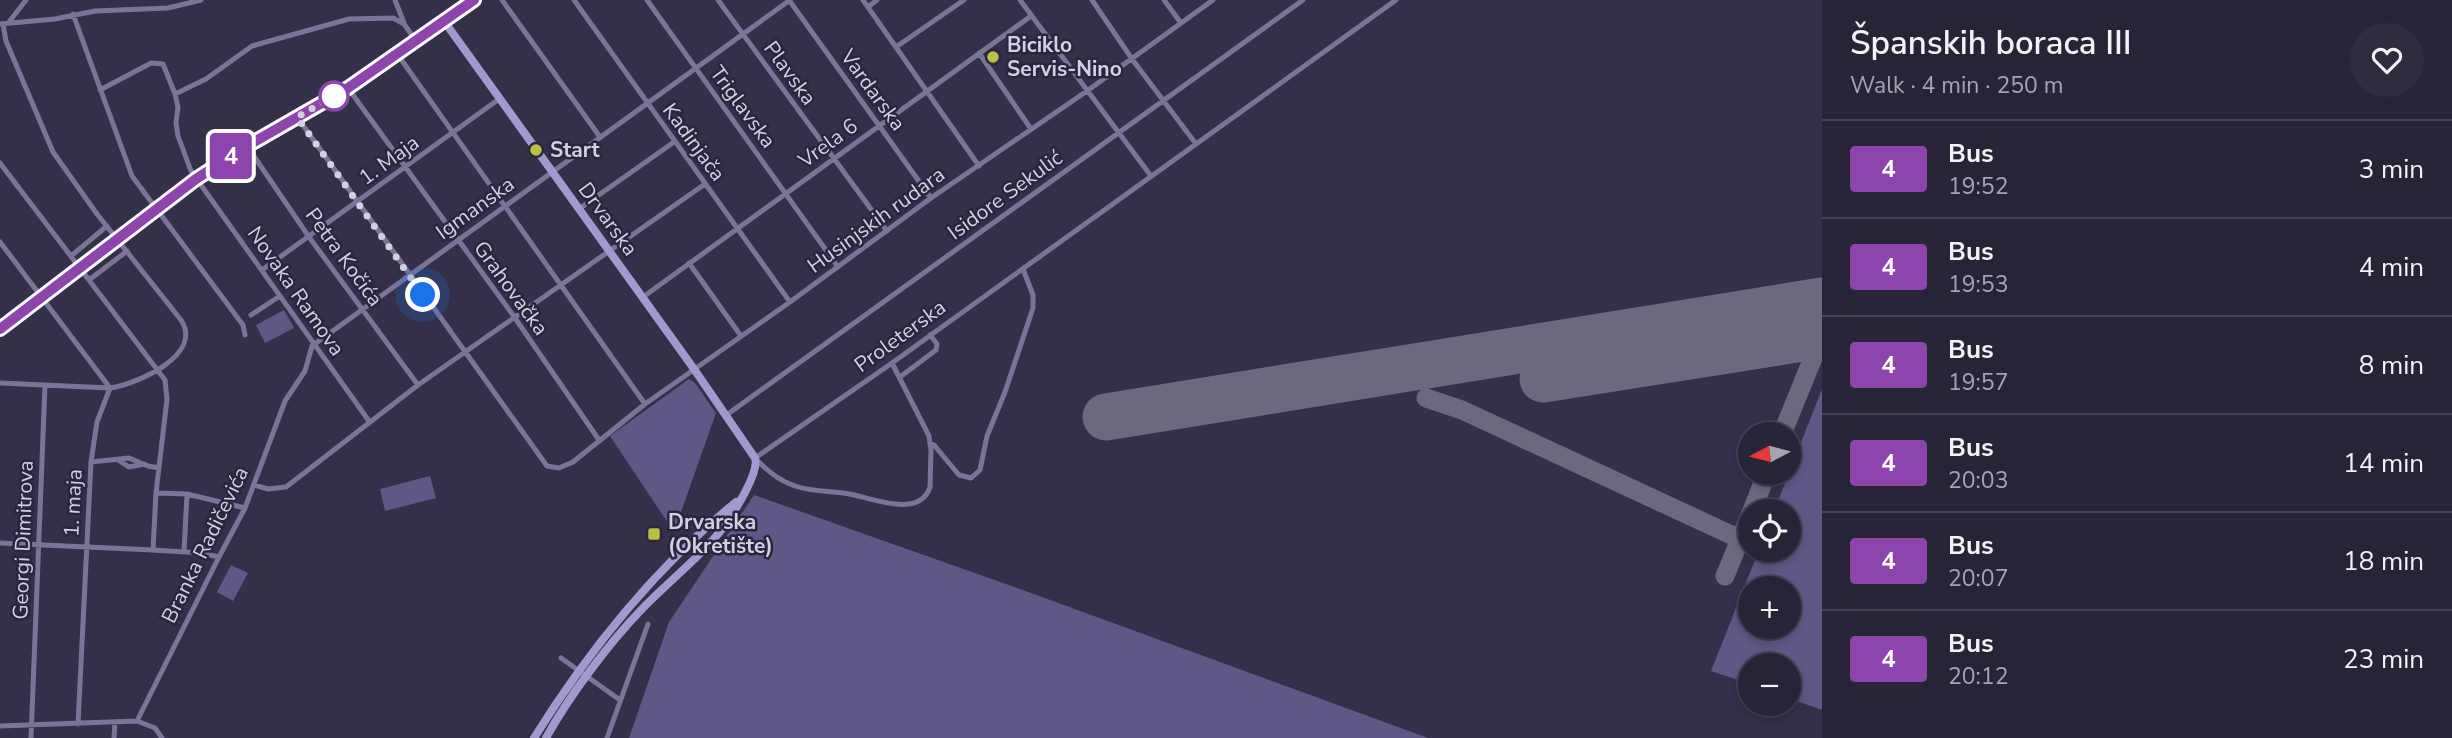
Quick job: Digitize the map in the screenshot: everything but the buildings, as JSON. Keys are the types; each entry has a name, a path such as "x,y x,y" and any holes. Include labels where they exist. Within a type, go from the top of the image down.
{"main road":[{"path":"444,21 474,0"},
{"name":"Drvarska","path":"444,21 694,369"},
{"path":"546,738 587,676 640,610 723,527 755,471 755,458 694,369"},
{"path":"534,738 579,670 632,604 713,521 740,498"}],"street":[{"path":"0,383 110,388 129,384 157,370 184,346 187,333 181,320 107,226 51,147 6,41 4,24 26,0"},
{"path":"4,24 55,19 73,14 168,8 201,0"},
{"path":"395,0 404,24 416,41"},
{"path":"457,0 460,10"},
{"path":"502,0 600,137"},
{"name":"Kadinjača","path":"574,0 790,302"},
{"name":"Triglavska","path":"647,0 838,267"},
{"name":"Plavska","path":"718,0 887,231"},
{"name":"Igmanska","path":"313,344 790,0"},
{"name":"Vardarska","path":"790,0 931,198"},
{"path":"863,0 979,166"},
{"path":"868,7 877,0"},
{"path":"896,47 964,0"},
{"path":"1020,0 1151,176"},
{"path":"1092,0 1132,59 1196,144"},
{"path":"1164,0 1181,23"},
{"name":"Husinjskih rudara","path":"465,353 547,466 559,468 573,461 645,404 931,198 1213,0"},
{"name":"Isidore Sekulić","path":"725,416 1303,0"},
{"name":"Proleterska","path":"755,458 892,363 1396,0"},
{"path":"73,14 132,176 243,325 245,335"},
{"name":"Vrela 6","path":"643,296 1031,16"},
{"path":"100,90 156,62 166,68 175,94 206,79 252,46 349,19 393,18 404,24"},
{"path":"0,329 196,179 247,146 348,88 444,21"},
{"path":"979,53 1031,129"},
{"path":"398,55 645,404"},
{"name":"Grahovačka","path":"348,88 599,440"},
{"name":"Novaka Ramova","path":"175,94 177,136 196,179 369,421"},
{"name":"1. Maja","path":"262,270 499,99"},
{"path":"297,117 465,353"},
{"path":"579,209 674,142"},
{"name":"Petra Kočića","path":"247,146 361,310 418,385"},
{"path":"0,163 165,380 167,399 156,493 153,550"},
{"path":"254,485 268,489 286,487 418,385 705,184"},
{"path":"71,256 107,226"},
{"path":"0,242 110,388"},
{"path":"89,280 127,251"},
{"path":"689,263 741,336"},
{"path":"930,444 934,445 958,475 971,478 980,470 986,436 1005,392 1033,308 1032,295 1023,269"},
{"path":"251,315 279,296"},
{"path":"900,377 936,350 937,344 930,335"},
{"name":"Branka Radičevića","path":"138,721 245,508 285,401 305,371 309,350 313,344"},
{"path":"755,458 779,478 798,487 850,494 889,504 905,504 922,498 929,492 930,444 892,363"},
{"name":"Georgi Dimitrova","path":"31,738 45,385"},
{"name":"1. maja","path":"78,724 91,462 97,422 110,388"},
{"path":"91,462 134,458 159,468"},
{"path":"156,493 187,494 245,508"},
{"path":"184,552 187,494"},
{"path":"0,543 153,550 219,557"},
{"path":"607,738 648,624"},
{"path":"561,658 620,701"},
{"path":"0,726 138,721 155,727 162,738"},
{"path":"114,738 115,722"}],"shaded area":[{"path":"284,310 294,328 265,343 256,325"},
{"path":"689,379 695,383 716,413 674,532 610,436"},
{"path":"1822,389 1822,710 1801,702 1801,653 1738,653 1738,680 1711,671 1738,603 1738,639 1801,639 1801,576 1749,576 1754,562 1801,562 1801,499 1779,499 1784,485 1801,485 1801,442"},
{"path":"430,476 436,498 385,511 380,489"},
{"path":"754,495 1428,738 629,738 669,622"},
{"path":"231,565 248,573 233,601 217,592"}],"taxiway":[{"path":"1787,422 1815,353 1809,342 1802,338"},
{"path":"1426,398 1462,410 1738,538"},
{"path":"1757,499 1762,485"},
{"path":"1725,576 1738,544"}],"runway":[{"path":"1106,417 1822,301"},
{"path":"1543,379 1822,335"}],"bus line":[{"name":"4","path":"0,329 196,179 247,146 348,88 474,0"}],"place":[{"name":"Biciklo Servis-Nino","path":"993,57"},
{"name":"Start","path":"536,150"},
{"name":"Drvarska (Okretište)","path":"654,534"}],"route":[{"path":"334,96 297,117 423,295"}]}
